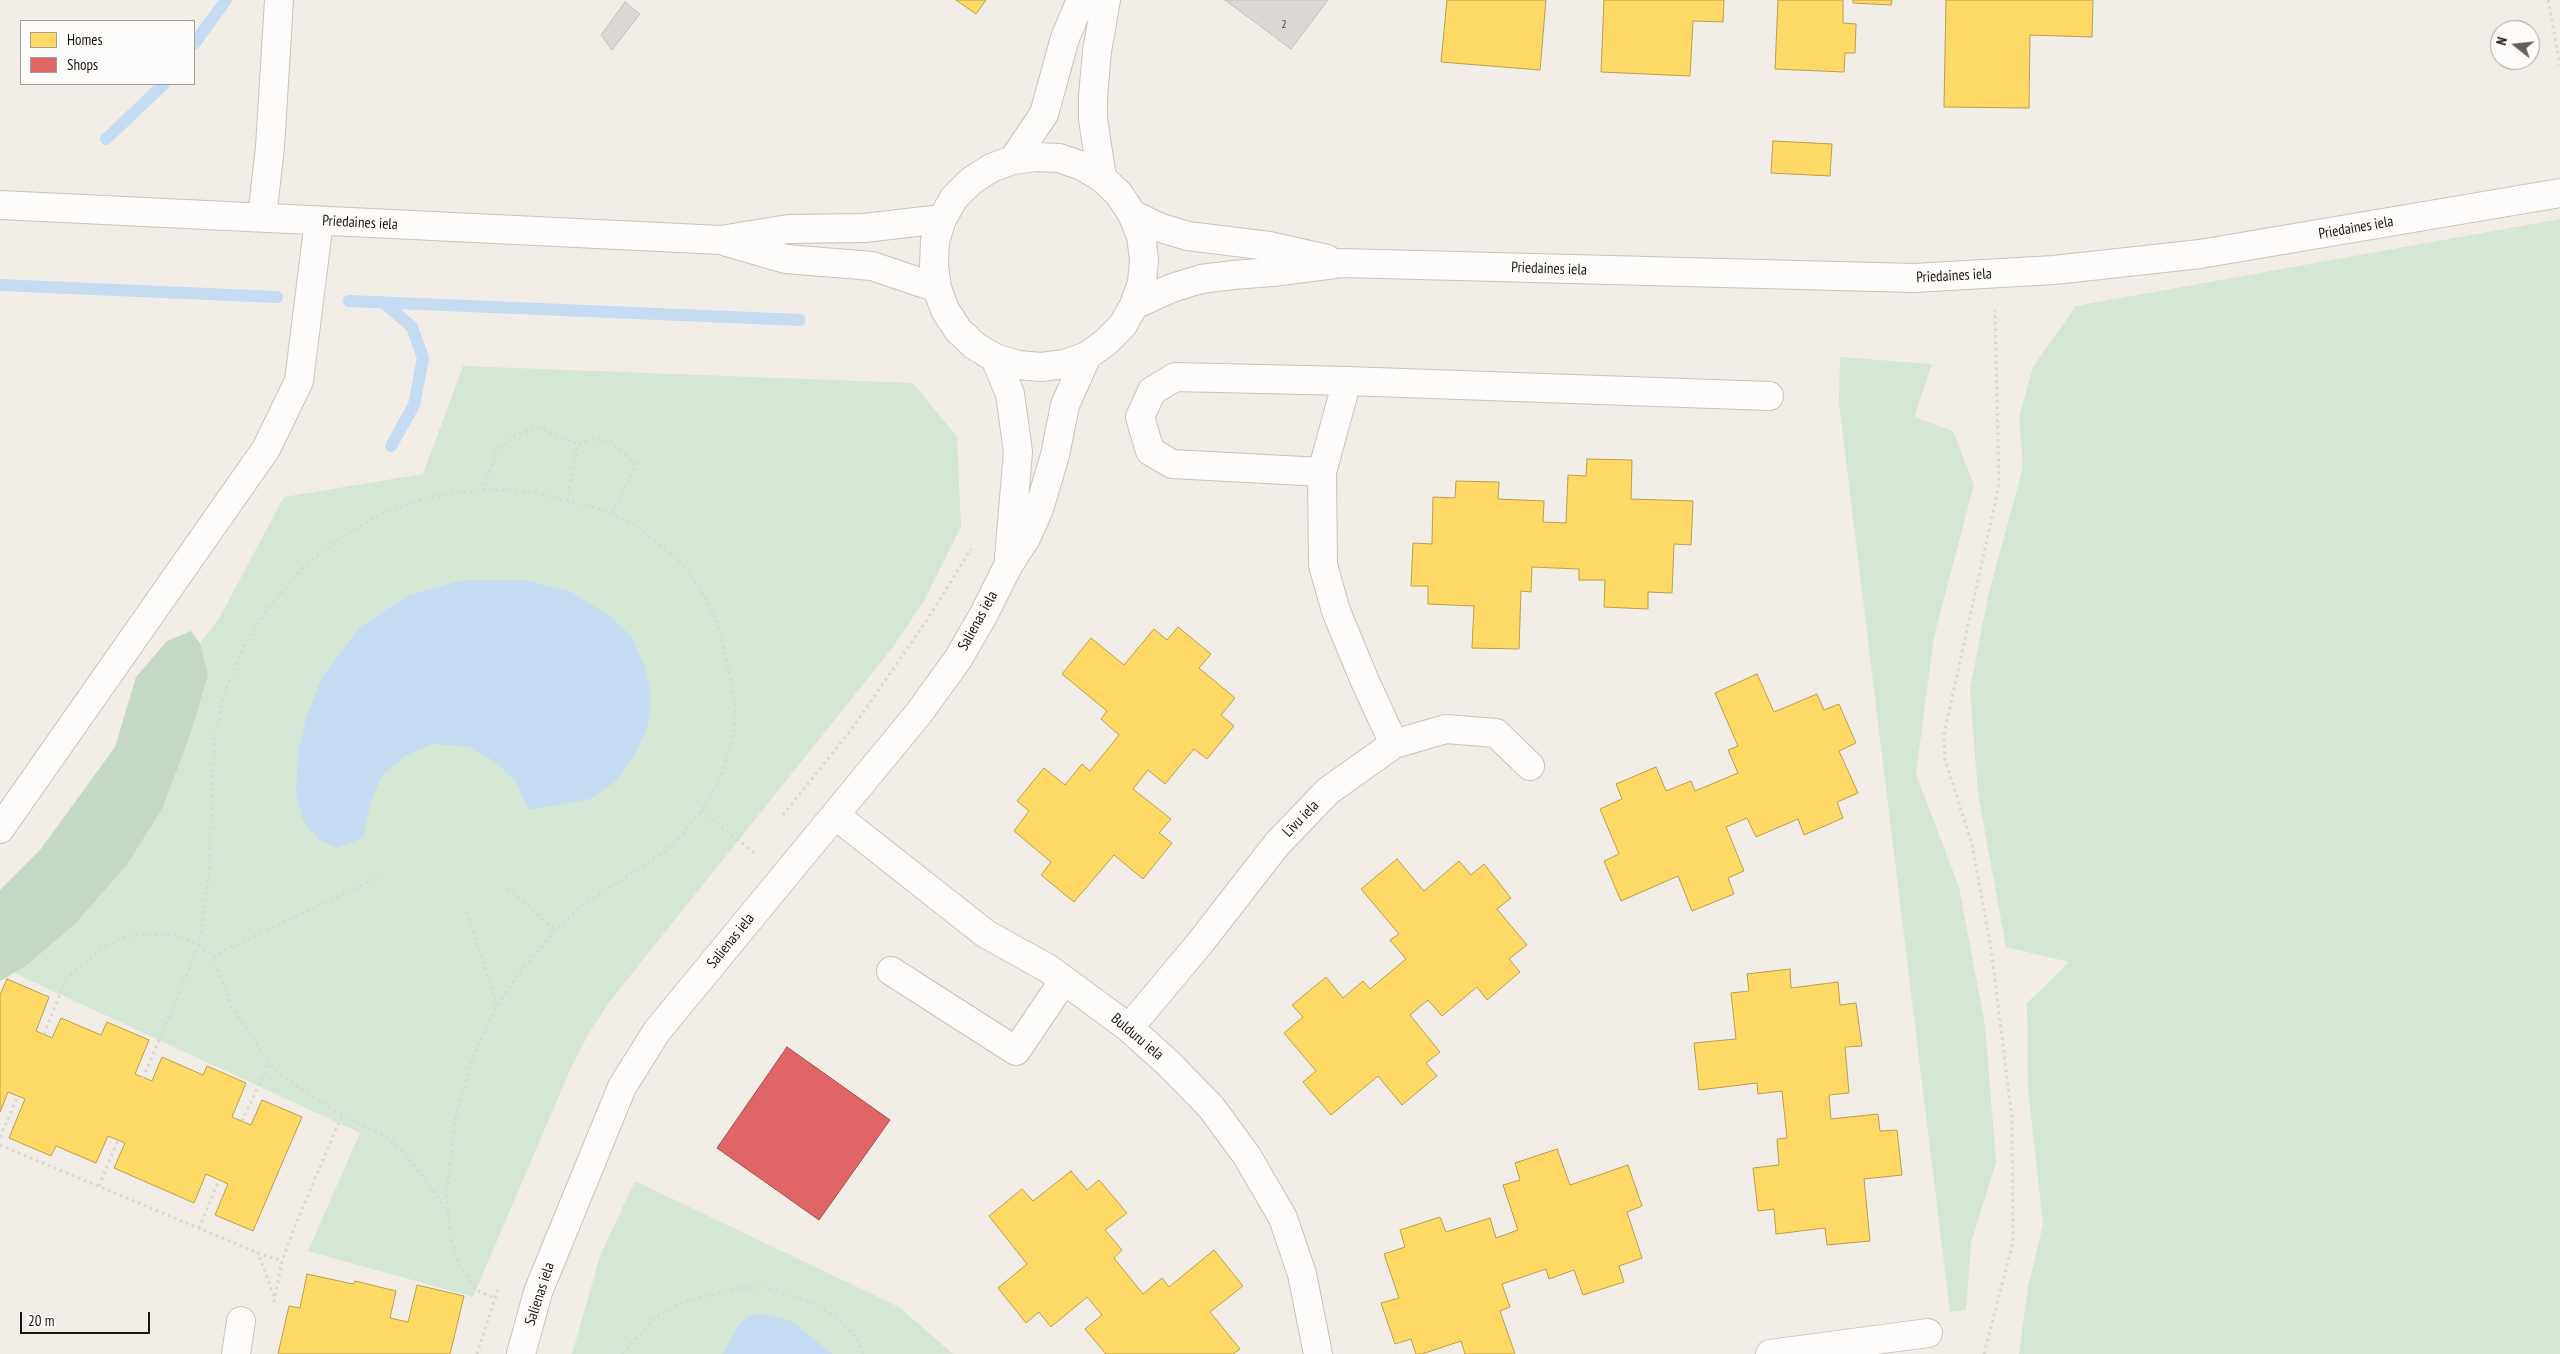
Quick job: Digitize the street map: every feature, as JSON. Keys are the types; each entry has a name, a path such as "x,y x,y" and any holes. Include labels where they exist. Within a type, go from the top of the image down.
{"street":[{"path":"262,217 270,148 279,0"},
{"path":"1013,160 1044,114 1065,38 1081,0"},
{"path":"1102,178 1093,119 1093,97 1097,51 1106,0"},
{"path":"1036,157 1059,158 1082,166 1102,178 1119,194 1132,214 1141,236 1144,259 1142,283 1134,305 1122,325 1106,342 1087,356 1065,364 1041,367 1018,365 995,358 975,346 958,330 945,310 937,288 934,265 935,241 942,219 954,198 971,181 991,168 1013,160 1036,157"},
{"name":"Priedaines iela","path":"1343,263 1914,278 1994,274 2054,270 2200,254 2560,193"},
{"name":"Priedaines iela","path":"0,205 721,240"},
{"path":"1132,214 1161,228 1188,236 1269,246 1343,263"},
{"path":"721,240 788,229 864,228 942,219"},
{"path":"0,829 266,449 299,382 319,221"},
{"path":"721,240 786,259 872,266 937,288"},
{"path":"1134,305 1172,288 1201,279 1343,263"},
{"name":"Salienas iela","path":"521,1354 538,1292 622,1086 657,1032 919,713 958,659 984,614 1008,566 1026,538 1039,509 1065,405 1087,356"},
{"path":"995,358 1010,394 1018,452 1008,566"},
{"path":"1322,472 1172,464 1150,451 1140,417 1152,391 1175,377 1770,396"},
{"path":"1347,381 1322,472 1323,565 1336,611 1364,679 1394,744"},
{"name":"Līvu iela","path":"1129,1028 1200,943 1277,844 1328,791 1394,744 1446,729 1496,733 1530,766"},
{"name":"Bulduru iela","path":"835,815 986,934 1064,980 1129,1028 1211,1107 1247,1156 1283,1218 1302,1274 1318,1354"},
{"path":"891,971 1016,1051 1064,980"},
{"path":"236,1354 241,1321"},
{"path":"1770,1354 1928,1333"}],"path":[{"path":"2548,0 2560,65"},
{"path":"1984,1354 2013,1242 2012,1119 1991,948 1972,844 1945,760 1944,734 1999,485 1994,274"},
{"path":"483,491 497,449 516,434 537,427 578,444 593,440 611,441 635,464 632,475 611,514"},
{"path":"567,500 578,444"},
{"path":"143,1078 199,945 209,873 214,741 224,695 246,642 269,608 307,563 351,531 382,514 414,502 454,492 533,492 599,508 636,525 686,567 704,595 718,623 732,684 736,713 733,740 719,782 701,811 678,840 661,854 608,887 582,906 555,931 519,973 497,1006 472,1060 463,1086 450,1158 447,1192 448,1213 450,1233 458,1263 476,1290 494,1298"},
{"path":"701,811 739,840"},
{"path":"213,956 381,876"},
{"path":"508,888 555,931"},
{"path":"467,912 497,1006"},
{"path":"44,1034 66,979 102,948 124,937 148,934 173,934 199,945 213,956 231,1006 269,1063 279,1074 342,1115 387,1137 406,1154 448,1213"},
{"path":"242,1121 269,1063"},
{"path":"0,1137 18,1096"},
{"path":"0,1145 258,1253 282,1261 342,1115"},
{"path":"98,1186 118,1140"},
{"path":"199,1228 219,1180"},
{"path":"258,1253 274,1297"},
{"path":"622,1354 656,1317 679,1304 734,1288 764,1288 816,1304 842,1321 864,1354"}],"green space":[{"path":"2560,219 2560,1354 2019,1354 2028,1287 2043,1224 2028,1089 2027,1003 2069,962 2006,947 1978,794 1970,689 1988,596 2023,467 2019,417 2033,367 2076,306"},
{"path":"1840,357 1932,364 1914,417 1953,431 1974,485 1934,636 1916,774 1959,887 1985,1025 1996,1162 1971,1243 1966,1310 1950,1312 1839,403"},
{"path":"463,366 913,383 957,437 961,527 925,599 893,647 608,1004 588,1035 570,1070 473,1297 308,1251 360,1133 14,973 76,923 127,865 162,809 190,736 208,675 200,643 218,620 284,497 423,474"},
{"path":"191,631 200,643 208,675 190,736 162,809 127,865 76,923 27,965 0,981 0,890 40,850 115,747 136,677 167,641"},
{"path":"635,1181 899,1307 953,1354 572,1354 600,1256"}],"water":[{"path":"463,580 525,580 571,592 610,616 631,636 644,665 651,694 648,725 636,753 616,781 590,799 529,810 516,782 497,763 469,747 433,744 406,755 382,776 371,800 363,838 337,848 319,840 303,821 296,794 298,753 306,719 321,679 359,628 409,595"},
{"path":"751,1315 768,1315 791,1321 833,1354 723,1354 739,1324"}],"building: Homes":[{"path":"956,0 986,0 976,14"},
{"path":"1447,0 1546,0 1540,70 1441,62"},
{"path":"1604,0 1724,0 1723,22 1693,21 1690,76 1601,72"},
{"path":"1778,0 1843,0 1843,23 1856,24 1855,53 1845,53 1844,72 1775,69"},
{"path":"1853,0 1892,0 1891,5 1853,3"},
{"path":"1946,0 2093,0 2092,37 2030,35 2029,108 1944,107"},
{"path":"1773,141 1832,144 1830,176 1771,173"},
{"path":"1587,459 1632,460 1631,499 1693,501 1691,545 1674,544 1672,593 1648,592 1648,609 1604,607 1605,580 1579,580 1579,569 1532,567 1531,592 1521,591 1519,649 1472,648 1474,606 1428,604 1428,586 1411,586 1413,543 1432,544 1433,497 1455,498 1456,481 1499,482 1498,499 1544,501 1543,522 1566,523 1568,475 1586,476"},
{"path":"1178,627 1211,654 1199,668 1235,698 1221,715 1234,726 1207,759 1194,749 1165,784 1148,770 1133,789 1171,819 1159,833 1172,843 1143,879 1114,855 1074,902 1041,875 1051,862 1014,831 1029,811 1017,801 1044,768 1065,785 1082,764 1090,771 1119,735 1101,719 1107,711 1062,674 1091,638 1124,665 1154,629 1167,640"},
{"path":"1757,674 1774,712 1817,694 1824,710 1839,704 1856,743 1839,751 1858,793 1837,802 1843,818 1804,835 1798,819 1756,837 1747,818 1726,827 1744,871 1728,878 1734,894 1692,911 1678,876 1621,901 1604,861 1619,854 1600,809 1622,799 1616,784 1656,767 1666,791 1691,781 1695,791 1738,773 1728,750 1738,746 1715,693"},
{"path":"1397,859 1424,891 1459,861 1471,875 1484,864 1511,898 1497,909 1527,945 1509,959 1520,972 1487,1000 1477,987 1442,1016 1428,1000 1410,1015 1440,1052 1426,1063 1437,1076 1402,1105 1378,1076 1331,1115 1303,1082 1316,1071 1284,1033 1303,1017 1292,1005 1326,977 1343,998 1363,981 1370,989 1406,959 1390,940 1399,934 1361,889"},
{"path":"1790,969 1791,988 1838,982 1840,1005 1856,1003 1862,1046 1845,1047 1849,1093 1829,1095 1831,1119 1878,1114 1880,1131 1897,1130 1902,1175 1864,1179 1870,1241 1827,1245 1825,1228 1776,1234 1774,1209 1758,1211 1753,1168 1779,1165 1777,1139 1787,1138 1782,1091 1758,1094 1757,1083 1699,1090 1694,1043 1736,1039 1731,993 1749,991 1747,974"},
{"path":"7,979 49,997 36,1031 52,1038 61,1018 101,1035 107,1022 149,1040 135,1074 152,1081 162,1057 203,1075 207,1066 246,1083 232,1117 251,1125 262,1100 302,1117 253,1231 215,1215 228,1184 206,1174 194,1203 114,1168 125,1143 108,1136 96,1163 56,1146 51,1156 9,1138 25,1099 8,1092 0,1112 0,995"},
{"path":"1557,1149 1570,1185 1628,1165 1642,1206 1627,1212 1642,1258 1619,1266 1624,1282 1583,1295 1574,1270 1549,1279 1546,1269 1502,1284 1510,1307 1500,1311 1515,1354 1465,1354 1461,1341 1422,1354 1416,1354 1411,1339 1395,1344 1381,1303 1399,1298 1384,1254 1405,1247 1400,1230 1440,1217 1446,1232 1490,1218 1496,1238 1518,1230 1503,1185 1520,1180 1515,1163"},
{"path":"1071,1171 1087,1190 1099,1180 1127,1213 1105,1230 1122,1250 1114,1258 1143,1294 1162,1278 1169,1287 1214,1250 1243,1286 1210,1312 1240,1349 1233,1354 1106,1354 1085,1329 1102,1315 1087,1297 1051,1327 1039,1312 1026,1323 998,1288 1027,1264 989,1216 1022,1189 1033,1201"},
{"path":"307,1274 353,1284 355,1281 396,1291 390,1318 408,1322 417,1285 464,1296 450,1354 278,1354 289,1306 300,1308"}],"building: Shops":[{"path":"787,1047 890,1120 819,1220 717,1148"}],"building: Other":[{"path":"1225,0 1328,0 1291,49"},
{"path":"625,2 640,14 612,50 601,35"}],"waterway":[{"path":"195,43 226,0"},
{"path":"106,139 163,85"},
{"path":"0,285 277,297"},
{"path":"349,301 800,320"},
{"path":"383,302 412,327 423,358 414,405 391,446"}]}
